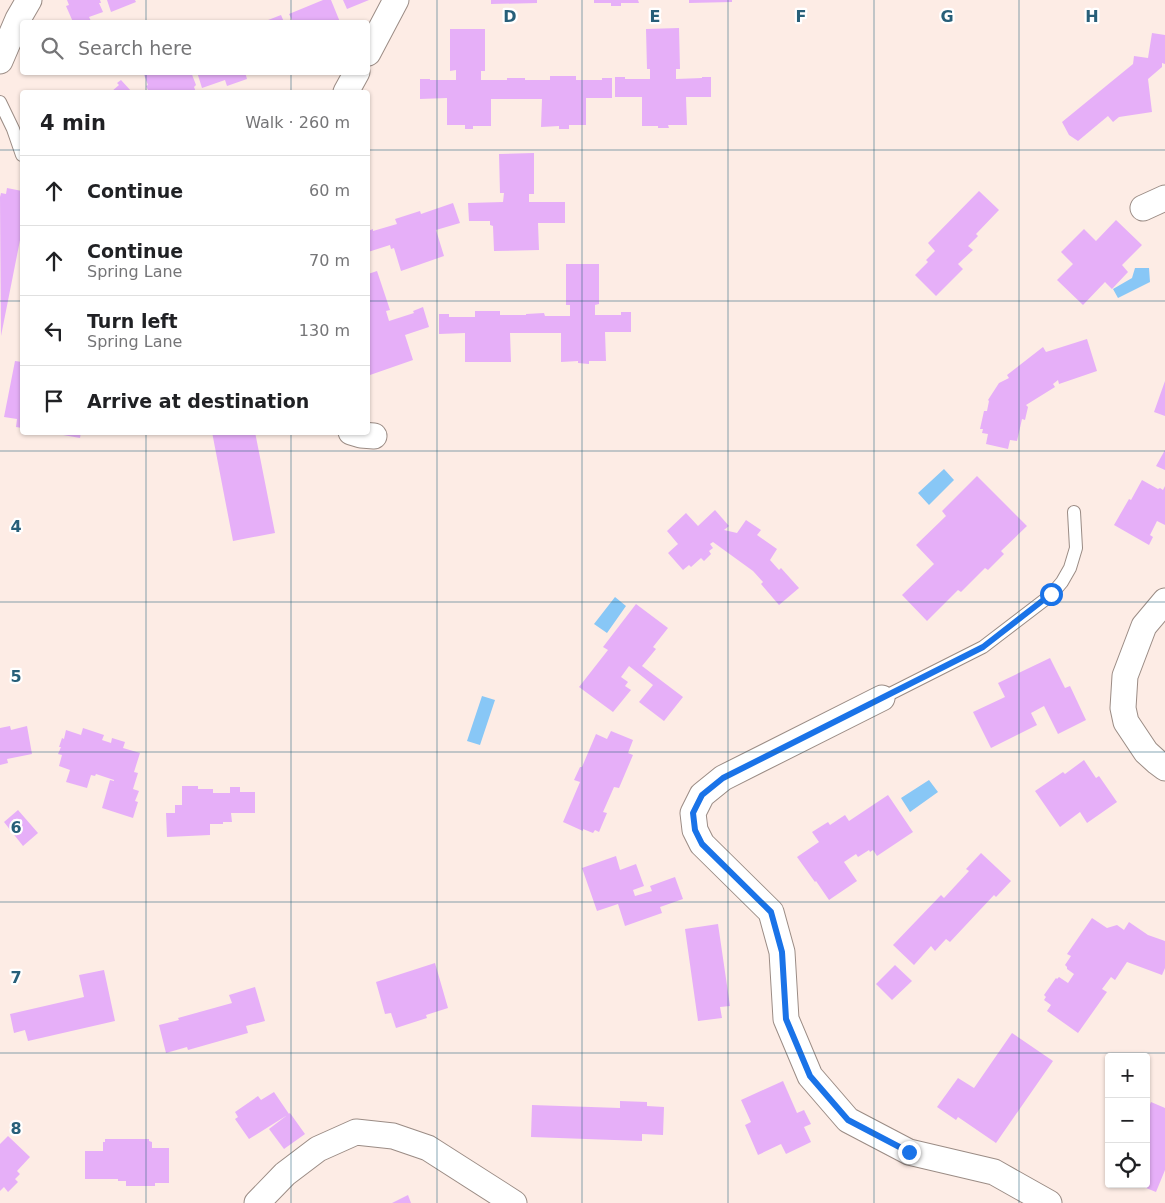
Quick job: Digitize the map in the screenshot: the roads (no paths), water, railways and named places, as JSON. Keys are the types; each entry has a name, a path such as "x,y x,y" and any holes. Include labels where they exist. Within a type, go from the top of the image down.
{"street":[{"path":"0,61 18,19 29,0"},
{"path":"370,49 396,0"},
{"path":"347,90 355,75"},
{"path":"1143,208 1165,198"},
{"path":"1165,600 1144,626 1125,676 1123,708 1126,722 1146,752 1165,768"},
{"path":"882,698 723,778 702,795 693,813 695,830 702,844 771,912 782,952 786,1019 810,1076 848,1120 909,1152 994,1172 1049,1203"},
{"path":"256,1203 285,1174 318,1149 356,1132 393,1136 428,1148 514,1203"}],"lane":[{"path":"0,102 20,149"},
{"path":"882,698 983,647 1051,594 1062,582 1070,568 1076,548 1074,512"}],"water":[{"path":"1135,268 1149,268 1150,282 1118,298 1113,289 1132,278"},
{"path":"944,469 954,480 929,505 918,493"},
{"path":"615,597 626,606 607,633 594,624"},
{"path":"482,696 495,700 480,745 467,741"},
{"path":"929,780 938,792 910,812 901,798"}]}
